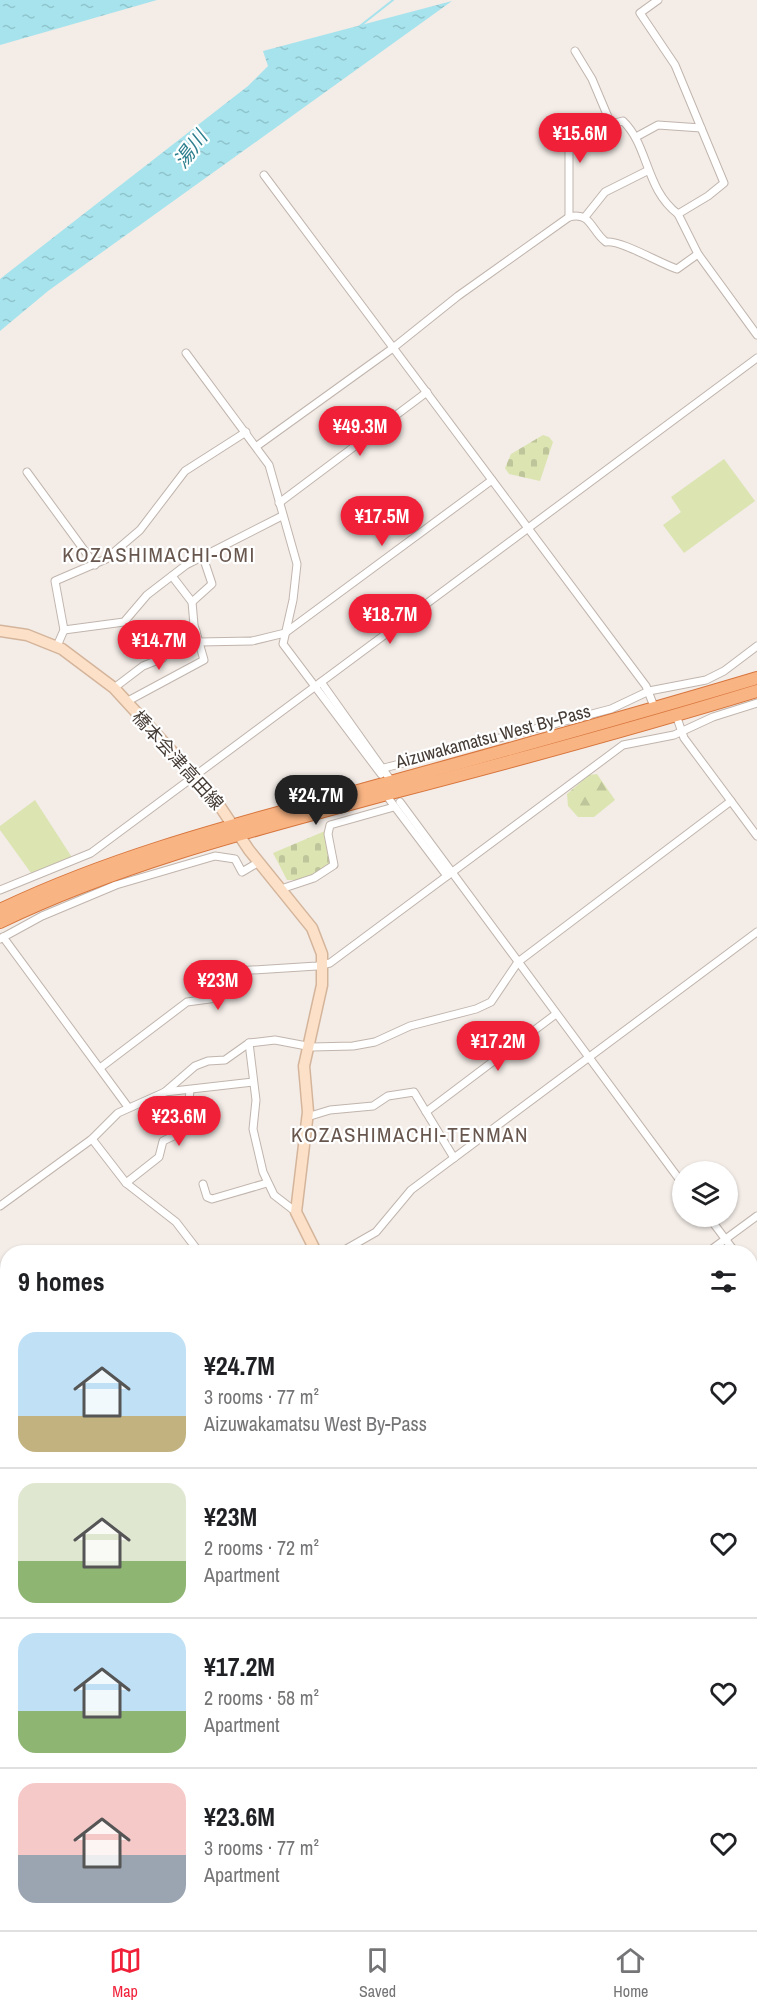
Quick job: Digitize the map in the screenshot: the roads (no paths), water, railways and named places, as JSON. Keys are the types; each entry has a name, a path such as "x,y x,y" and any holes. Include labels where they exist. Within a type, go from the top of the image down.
{"highway":[{"name":"Aizuwakamatsu West By-Pass","path":"0,910 90,870 757,678"},
{"name":"Aizuwakamatsu West By-Pass","path":"0,922 51,897 235,829 386,795 676,716 757,691"}],"main road":[{"name":"橋本会津高田線","path":"0,631 27,635 57,646 81,661 114,688 213,796 259,862 312,928 323,965 320,1000 308,1046 304,1073 307,1117 296,1212"},
{"path":"296,1212 312,1245"}],"street":[{"path":"658,0 640,13 675,65 724,183 708,196 678,213"},
{"path":"575,51 592,79 611,124"},
{"path":"569,218 569,142 623,121 636,137 647,171 663,201 678,213 698,254 757,335"},
{"path":"636,137 658,125 701,128"},
{"path":"585,217 605,192 647,171"},
{"path":"264,175 650,691 655,709"},
{"path":"257,446 393,348 458,296 569,218 578,215 585,217 606,242 618,241 652,260 677,269 698,254"},
{"path":"186,353 269,465 297,564 290,616 283,644 392,782"},
{"path":"0,890 90,854 757,358"},
{"path":"279,503 427,392"},
{"path":"57,646 64,630 55,581 95,566 140,530 185,471 246,432"},
{"path":"27,472 95,566"},
{"path":"199,642 252,641 285,633 492,480"},
{"path":"64,630 124,622 147,595 172,576 202,557 282,516"},
{"path":"192,602 212,584 202,557"},
{"path":"126,702 202,663 204,655 196,631 192,602 172,576"},
{"path":"114,688 143,666 163,658 166,642 196,631"},
{"path":"382,771 611,709 650,691 706,680 724,671 757,646"},
{"path":"100,1068 188,1002 217,999 220,972 323,965 341,955 622,745 681,732 713,717 757,703"},
{"path":"676,716 681,732 757,836"},
{"path":"386,795 518,962 672,1170"},
{"path":"165,1092 195,1066 208,1061 225,1060 249,1043 274,1040 308,1046 353,1046 375,1042 410,1026 476,1009 498,996 518,962 731,801"},
{"path":"400,802 450,874"},
{"path":"281,889 314,878 334,865 328,834 330,825 394,807"},
{"path":"128,1107 1,938 67,905 159,871 219,856 234,858 242,872 259,862"},
{"path":"353,1245 376,1232 411,1190 757,932"},
{"path":"426,1112 556,1014"},
{"path":"249,1043 256,1109 253,1129 267,1183 274,1195 296,1212"},
{"path":"0,1206 92,1139 118,1113 128,1107 165,1092 253,1082"},
{"path":"126,1183 159,1157 163,1141 186,1130 190,1090"},
{"path":"307,1117 330,1110 373,1106 388,1096 414,1092 454,1158"},
{"path":"92,1139 126,1183 176,1222 194,1245"},
{"path":"203,1184 207,1197 212,1199 267,1183"},
{"path":"718,1245 757,1216"},
{"path":"716,1227 729,1245"}],"water":[{"path":"0,0 157,0 0,45"},
{"path":"452,1 48,291 0,331 0,279 248,86 268,66 263,51"}],"waterway":[{"name":"湯川","path":"360,26 393,0"}],"district":[{"name":"KOZASHIMACHI-OMI","path":"159,554"},
{"name":"KOZASHIMACHI-TENMAN","path":"410,1134"}]}
